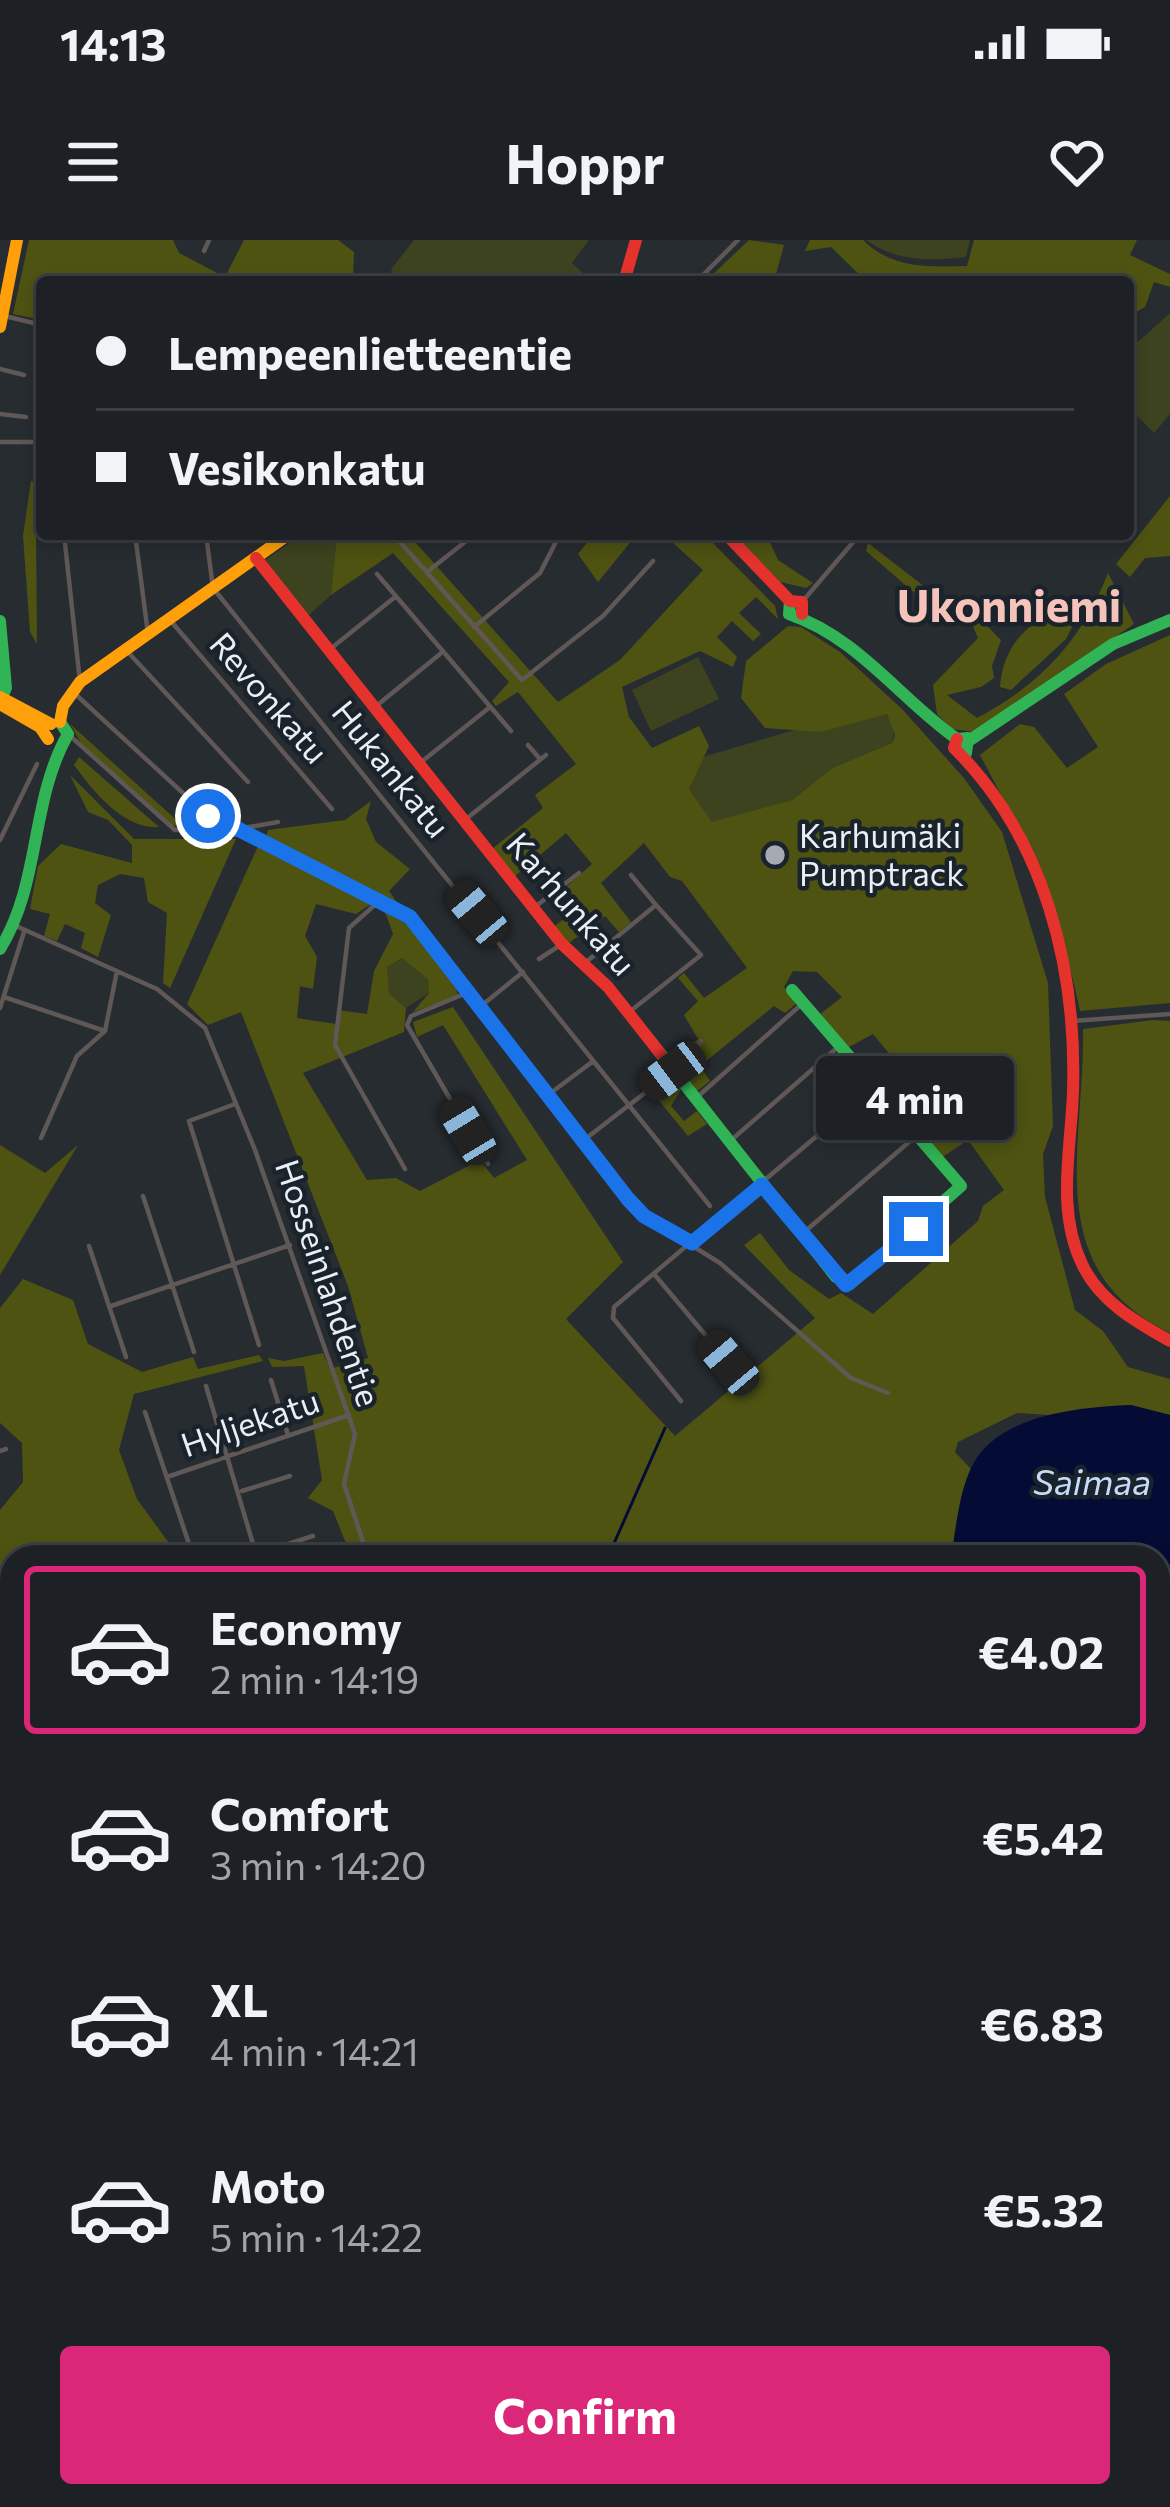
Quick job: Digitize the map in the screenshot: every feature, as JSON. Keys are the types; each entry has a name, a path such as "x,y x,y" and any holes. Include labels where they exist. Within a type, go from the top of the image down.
{"street":[{"path":"17,240 1,319 36,324"},
{"path":"204,251 209,240"},
{"path":"631,276 636,240"},
{"path":"697,276 738,240"},
{"path":"0,369 24,376"},
{"path":"0,414 26,417"},
{"path":"0,442 36,442"},
{"path":"0,840 45,763 76,687 64,540"},
{"path":"136,540 148,634"},
{"path":"207,540 213,588"},
{"path":"76,687 279,540"},
{"path":"399,540 522,680 602,616 653,561"},
{"path":"428,572 468,540"},
{"path":"474,627 540,573 557,540"},
{"path":"732,540 798,606 964,744 1034,866 1055,923 1072,1022 1067,1203 1076,1251 1108,1299 1170,1341"},
{"path":"798,606 855,540"},
{"name":"Karhunkatu","path":"256,558 562,944 586,962 846,1285 962,1189 917,1135"},
{"path":"377,574 440,654 451,658 511,731"},
{"name":"Hukankatu","path":"213,588 710,1206"},
{"path":"328,651 395,597"},
{"name":"Revonkatu","path":"169,619 332,808"},
{"path":"964,744 1113,644 1170,620"},
{"path":"0,621 1,700"},
{"path":"126,650 248,782"},
{"path":"374,707 440,654"},
{"path":"76,687 208,816 212,830"},
{"path":"1,700 61,730 175,830 238,829 278,822"},
{"path":"0,1008 20,929 48,739 40,727 1,700"},
{"path":"419,764 490,707"},
{"path":"48,739 61,730"},
{"path":"464,821 543,758 529,745"},
{"path":"238,829 410,917 644,1216 692,1243 837,1367 888,1393"},
{"path":"534,908 579,873"},
{"path":"632,874 701,955"},
{"path":"380,901 349,928 334,1045 405,1169"},
{"path":"586,962 656,905"},
{"path":"0,949 20,929"},
{"path":"20,929 117,971 105,1031 77,1055 41,1138"},
{"path":"539,959 562,944"},
{"path":"628,1013 712,946"},
{"name":"Hosseinlahdentie","path":"117,971 157,989 205,1028 290,1245 349,1415 356,1448 344,1484 364,1545"},
{"path":"480,1006 523,972"},
{"path":"792,991 917,1135 802,1234"},
{"path":"469,992 407,1020 410,1033 488,1163"},
{"path":"4,997 105,1031"},
{"path":"695,1099 803,1004"},
{"path":"1072,1022 1170,1014"},
{"path":"584,1140 673,1071 701,1041"},
{"path":"729,1142 840,1045"},
{"path":"548,1095 593,1061"},
{"path":"681,1401 611,1312 875,1087"},
{"path":"235,1103 189,1121 260,1345"},
{"path":"142,1196 194,1352"},
{"path":"111,1306 290,1245"},
{"path":"89,1246 126,1357"},
{"path":"654,1274 729,1363"},
{"path":"271,1380 288,1436"},
{"path":"206,1386 242,1491 254,1545"},
{"path":"145,1412 189,1544"},
{"name":"Hyljekatu","path":"166,1477 349,1415"},
{"path":"242,1491 290,1476"},
{"path":"284,1545 313,1536"}],"green space":[{"path":"29,240 173,240 179,253 223,276 36,276 36,319 13,314"},
{"path":"244,240 338,240 354,252 353,276 226,276"},
{"path":"414,240 589,240 572,263 586,276 390,276"},
{"path":"749,240 784,245 773,276 711,276"},
{"path":"810,240 863,240 898,261 967,266 974,240 1137,240 1130,255 1170,274 1170,287 1154,282 1145,307 1134,313 1134,276 861,276 831,247 805,251"},
{"path":"866,240 970,240 966,257 926,259 902,256"},
{"path":"1170,313 1170,414 1154,433 1134,413 1134,342"},
{"path":"31,481 36,483 37,644 30,632 23,536"},
{"path":"1170,496 1170,556 1145,558 1130,577 1116,564"},
{"path":"294,540 336,540 331,595 308,616 265,560"},
{"path":"336,540 413,540 558,702 620,660 703,570 670,540 710,540 775,606 778,619 756,597 739,613 761,634 753,641 732,621 717,637 737,657 733,667 700,651 622,687 629,717 652,748 699,726 709,746 689,789 712,822 792,800 832,768 892,743 895,735 887,714 821,732 765,728 741,698 746,661 788,626 801,627 840,652 902,709 964,778 1002,832 1048,983 1053,1126 1043,1154 1045,1197 1075,1310 1103,1331 1128,1367 1170,1379 1170,1415 1131,1405 1050,1415 1017,1413 958,1442 955,1452 971,1469 954,1545 347,1545 333,1511 308,1498 322,1480 304,1366 272,1367 268,1358 284,1361 323,1353 330,1369 368,1358 348,1286 241,1012 208,1025 187,1004 258,846 374,902 356,914 316,904 305,936 317,957 313,989 300,986 297,1018 336,1024 338,1010 367,1014 374,971 393,934 385,912 413,928 456,987 458,996 413,1012 429,993 428,979 402,958 387,967 389,994 406,1008 404,1032 303,1073 367,1180 396,1178 420,1191 480,1160 494,1178 527,1160 443,1025 417,1037 413,1022 453,1007 623,1262 566,1319 675,1436 815,1318 744,1245 760,1233 789,1270 829,1299 841,1293 873,1314 978,1221 983,1206 1004,1190 968,1140 941,1158 923,1137 938,1123 924,1096 873,1034 849,1047 819,1015 842,997 817,972 793,971 784,987 797,1003 785,1013 774,1006 700,1066 710,1081 696,1092 672,1061 698,1039 684,1015 698,1001 678,978 684,973 704,998 747,968 682,881 670,877 644,843 601,883 631,922 619,932 605,916 569,943 553,927 565,918 567,886 592,864 566,833 514,877 492,849 543,808 535,795 576,764 518,692 496,706 492,701 509,682 393,553 331,595"},
{"path":"589,540 632,540 598,582 578,554"},
{"path":"740,540 772,540 778,560 813,583 806,588 780,582"},
{"path":"868,543 947,604 956,620 948,622 866,551"},
{"path":"1108,573 1134,624 975,732 952,729 937,714 933,685 978,638 971,622 986,625 1001,640 992,666 994,678 981,687 947,695 977,718 1021,690 1057,658 1086,619"},
{"path":"1081,609 1066,639 1011,690 1000,687 1008,656 1025,632 1050,616"},
{"path":"1170,635 1170,1003 1080,1011 1063,942 1040,879 980,755 1020,724 1034,727 1067,768 1098,747 1064,694 1106,664"},
{"path":"698,657 719,699 651,731 632,690"},
{"path":"872,714 887,714 895,724 892,743 832,768 792,800 712,823 689,789 699,758 798,729 821,732"},
{"path":"70,724 187,827 171,825 81,743"},
{"path":"79,757 159,827 134,822 110,807 74,765"},
{"path":"70,775 134,839 236,839 170,988 163,983 167,913 148,902 144,878 120,874 98,885 95,903 111,915 98,957 81,948 85,933 65,924 57,941 44,936 50,914 30,909 38,866 61,844 132,863 132,845 108,820 88,812"},
{"path":"371,801 366,819 376,842 410,869 389,891 398,904 266,836 268,830 345,820"},
{"path":"403,958 428,978 429,993 406,1008 388,994 387,966"},
{"path":"1170,1021 1170,1333 1129,1306 1101,1275 1085,1240 1078,1202 1083,1029"},
{"path":"671,1076 681,1090 671,1106 684,1121 697,1111 707,1124 688,1136 652,1092"},
{"path":"0,1145 45,1173 78,1145 0,1275"},
{"path":"23,1279 73,1300 88,1344 142,1372 193,1357 198,1369 259,1355 263,1361 134,1394 119,1450 137,1499 170,1545 0,1545 0,1510 23,1482 22,1443 0,1423 0,1308"}],"water":[{"name":"Saimaa","path":"1131,1405 1170,1415 1170,1545 953,1545 964,1487 984,1449 1021,1424 1089,1408"}],"waterway":[{"path":"613,1545 665,1428"}],"traffic: fast":[{"path":"790,601 789,614 837,638 936,723 957,739 968,738 966,753"},
{"path":"970,740 1113,644 1170,620"},
{"path":"0,621 6,688 0,702"},
{"path":"0,949 23,897 47,787 68,734 60,722"},
{"path":"660,1053 836,1277 850,1284 961,1186 792,990"}],"traffic: slow":[{"path":"0,327 17,240"},
{"path":"60,722 63,706 80,682 281,540"},
{"path":"0,697 51,724"},
{"path":"0,704 40,727 48,739"}],"traffic: jam":[{"path":"626,276 636,240"},
{"path":"732,540 790,601 802,602 802,614"},
{"path":"256,558 562,944 608,987 660,1053"},
{"path":"957,739 954,748 985,783 1032,863 1061,952 1073,1045 1067,1201 1074,1243 1089,1277 1108,1300 1170,1341"}],"place":[{"name":"Karhumäki Pumptrack","path":"775,855"}],"district":[{"name":"Ukonniemi","path":"1009,606"}],"route":[{"path":"208,816 212,830 238,829 410,917 628,1199 665,1229 692,1243 762,1185 846,1285 916,1229"}]}
